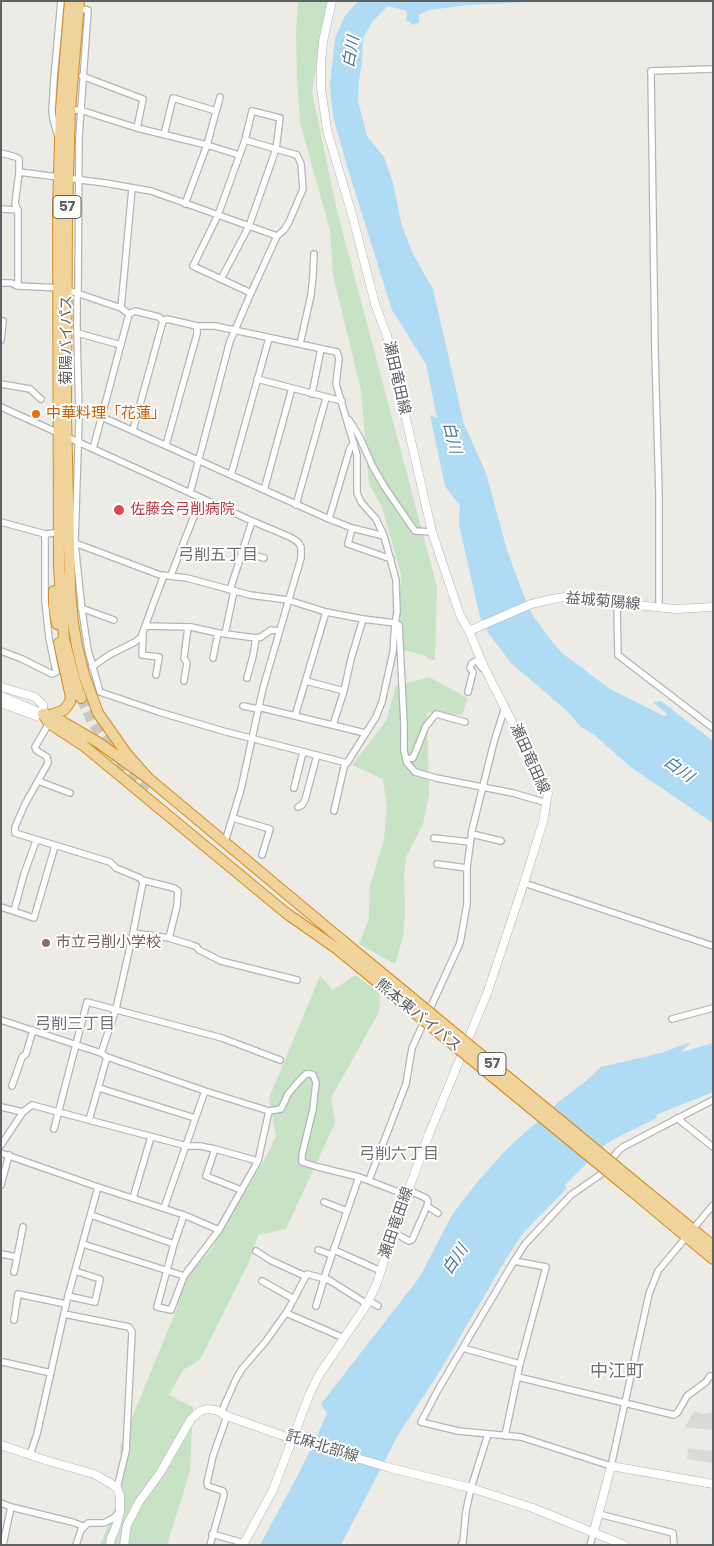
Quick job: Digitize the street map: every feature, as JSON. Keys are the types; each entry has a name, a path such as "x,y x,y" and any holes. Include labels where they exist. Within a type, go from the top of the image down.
{"highway":[{"name":"菊陽バイパス","path":"70,1 59,79 60,144 64,177 63,434 73,623 84,675 98,713 147,786"},
{"name":"菊陽バイパス","path":"64,177 75,110 79,5"},
{"name":"菊陽バイパス","path":"63,434 59,478 59,568 62,622 68,654 81,698"},
{"path":"48,717 64,710 71,697 61,658 54,607 49,534 59,478"},
{"path":"48,717 99,743 286,913 339,945"},
{"path":"48,717 94,754 147,786"},
{"path":"94,754 106,754 109,751 111,745 110,732"},
{"name":"熊本東バイパス","path":"147,786 225,842 339,945 638,1190 693,1228 713,1246"},
{"name":"熊本東バイパス","path":"638,1190 686,1237 713,1259"}],"main road":[{"name":"瀬田竜田線","path":"244,1544 273,1490 319,1375 368,1302 381,1271 407,1192 488,991 524,883 542,822 548,793 484,667 460,615 432,532 387,336 374,304 353,218 327,130 321,88 321,64 322,41 332,1"},
{"name":"益城菊陽線","path":"469,631 531,604 556,598 577,596 617,603 675,609 713,607"},
{"path":"1,687 35,698 43,705 48,717"},
{"path":"1,696 48,717"},
{"path":"1,703 35,716 48,717"},
{"name":"託麻北部線","path":"124,1545 127,1525 139,1502 160,1473 191,1419 196,1413 204,1409 211,1409 292,1439 387,1467 471,1488 533,1508 624,1545"},
{"path":"1,1445 94,1474 110,1482 120,1496 120,1512 110,1538 110,1545"},
{"path":"594,1532 611,1466 713,1484"}],"street":[{"path":"59,79 62,1"},
{"path":"79,5 88,10 82,76 75,110 78,180 76,333 79,418 75,543 81,608 88,650 100,692 159,712 345,763"},
{"path":"659,607 659,495 651,71 713,69"},
{"path":"82,76 143,98 137,128"},
{"path":"185,204 207,145 220,97"},
{"path":"164,135 173,98 216,111"},
{"path":"75,110 239,155"},
{"path":"222,279 249,226 276,149 280,118 252,111 218,215 193,266 252,293"},
{"path":"190,493 230,341 277,236 289,222 303,188 301,164 297,155 244,140"},
{"path":"1,153 16,156 19,160 15,204 18,210 18,285"},
{"path":"18,172 64,177 151,191 277,236"},
{"path":"121,308 132,189"},
{"path":"1,209 18,210"},
{"path":"300,344 313,276 314,254"},
{"path":"1,283 63,289 121,308 129,314"},
{"path":"93,449 129,314 135,311 159,317 163,321"},
{"path":"163,321 167,319 197,326 214,326 337,352 339,359 336,384 357,455 356,493 360,502 376,519 384,536 396,580 397,612 394,623 393,652 382,702 366,734 347,763 345,763 334,811"},
{"path":"1,321 3,321 1,340"},
{"path":"133,430 163,321"},
{"path":"166,445 197,334 197,326"},
{"path":"76,333 121,345"},
{"path":"231,475 269,338"},
{"path":"312,394 321,349"},
{"path":"257,379 342,402"},
{"path":"1,384 30,389 41,399"},
{"path":"264,490 292,388"},
{"path":"296,505 326,398"},
{"path":"1,407 290,537 298,542 301,547 301,558 258,708 225,842"},
{"path":"346,414 359,436 372,467 415,531 432,532"},
{"path":"102,417 329,519 352,528 384,536"},
{"path":"329,519 350,448 354,443"},
{"path":"156,675 160,657 142,655 143,634 201,498"},
{"path":"225,634 241,552 252,521"},
{"path":"1,522 49,534 46,601 56,672 52,674 1,651"},
{"path":"352,528 348,544 391,559"},
{"path":"75,543 153,573 187,578 232,591 288,600 326,612 394,623 400,626 404,751 407,762 415,772 547,803"},
{"path":"241,552 264,558"},
{"path":"617,603 618,655 713,728"},
{"path":"81,608 114,620"},
{"path":"295,716 326,612"},
{"path":"333,725 363,619"},
{"path":"146,626 188,627 256,638 272,630 279,631"},
{"path":"184,681 187,663 184,658 188,627"},
{"path":"212,658 218,633"},
{"path":"92,667 109,655 135,642 143,634"},
{"path":"247,678 256,638"},
{"path":"468,692 473,672 470,668 476,660 505,708 510,721"},
{"path":"306,680 344,691"},
{"path":"243,706 295,716 366,734"},
{"path":"369,1180 406,1084 412,1048 460,943 467,904 467,868 470,842 482,787 505,708"},
{"path":"406,759 413,758 426,726 436,714 465,722"},
{"path":"48,717 36,747 36,750 46,756 48,761 25,804 14,832 36,841 110,862 117,869 142,880 174,888 178,891 177,906 170,938"},
{"path":"294,788 303,752"},
{"path":"298,807 305,800 317,755"},
{"path":"38,781 70,793"},
{"path":"232,818 270,829 262,855"},
{"path":"472,834 501,841"},
{"path":"434,838 470,842"},
{"path":"14,911 24,874 36,841"},
{"path":"1,907 34,918 55,846"},
{"path":"437,864 467,868"},
{"path":"101,1053 116,1009 143,886 142,880"},
{"path":"524,883 713,946"},
{"path":"133,933 170,938 196,946 199,950 222,960 297,980"},
{"path":"54,1129 87,1002 222,1038 280,1060"},
{"path":"672,1019 713,1008"},
{"path":"1,1020 101,1053 107,1057 205,1091 269,1111 281,1109 288,1094 298,1082 306,1074 314,1075 316,1082 314,1109 302,1155 302,1162 360,1177 426,1198 428,1201 427,1206 412,1240 408,1240 393,1232"},
{"path":"12,1086 22,1057 26,1054 33,1030"},
{"path":"90,1120 107,1057"},
{"path":"99,1088 195,1118"},
{"path":"164,1208 205,1091"},
{"path":"713,1100 618,1151 600,1174 571,1195 525,1244 439,1388 421,1422 458,1431 520,1437 611,1466 649,1294 658,1271 713,1205"},
{"path":"1,1145 23,1112 32,1105 187,1146 215,1148 258,1161"},
{"path":"1,1107 23,1112"},
{"path":"184,1215 166,1270 157,1306 171,1310 184,1276 220,1230 258,1161 269,1111"},
{"path":"677,1118 713,1147"},
{"path":"133,1198 151,1137"},
{"path":"215,1148 206,1176 241,1190"},
{"path":"1,1153 184,1215 220,1230"},
{"path":"1,1185 9,1156"},
{"path":"316,1306 360,1177"},
{"path":"30,1455 37,1434 68,1296 98,1187"},
{"path":"324,1202 348,1211"},
{"path":"427,1206 438,1213"},
{"path":"91,1215 174,1244"},
{"path":"14,1272 23,1227"},
{"path":"83,1244 184,1276"},
{"path":"318,1250 333,1252 381,1271"},
{"path":"256,1251 270,1260 305,1276 309,1274 329,1280 378,1306"},
{"path":"1,1254 17,1256"},
{"path":"505,1436 520,1364 546,1267 514,1261"},
{"path":"68,1296 95,1302 100,1279 75,1271"},
{"path":"210,1545 224,1495 223,1492 208,1486 207,1483 224,1414 236,1379 286,1313 305,1276"},
{"path":"262,1281 294,1299"},
{"path":"14,1320 18,1294 66,1304"},
{"path":"286,1313 344,1338"},
{"path":"64,1314 129,1327 132,1332 126,1451 116,1488"},
{"path":"466,1349 520,1364"},
{"path":"3,1362 51,1373"},
{"path":"518,1377 674,1416 688,1396 706,1382 710,1376 713,1376"},
{"path":"464,1544 466,1511 471,1488 488,1434"},
{"path":"1,1503 83,1526"},
{"path":"2,1545 11,1507"},
{"path":"76,1545 83,1526 88,1523 104,1523 112,1520 120,1512"},
{"path":"599,1514 673,1533 674,1545"},
{"path":"590,1545 594,1532"},
{"path":"212,1534 244,1544"}],"shaded area":[{"path":"694,1411 703,1414 713,1412 713,1430 685,1427"},
{"path":"688,1448 713,1451 713,1463 687,1459"}],"green space":[{"path":"298,1 327,1 312,92 337,211 437,587 435,660 397,648 401,574 382,507 369,484 361,390 333,275 330,230 300,122 296,34"},
{"path":"429,677 468,698 462,715 427,713 429,795 423,824 406,857 403,937 395,964 359,944 369,918 370,886 384,840 387,807 383,779 352,765 386,721 396,686"},
{"path":"355,975 380,993 379,1012 331,1098 335,1123 286,1229 258,1235 249,1262 200,1360 183,1370 169,1395 193,1407 190,1471 167,1545 100,1545 122,1491 120,1447 177,1308 186,1277 210,1251 267,1155 276,1136 269,1098 320,976 333,990"}],"water":[{"name":"白川","path":"358,1 550,1 468,5 429,10 419,15 419,22 413,25 406,20 406,11 388,6 372,22 363,38 358,101 367,136 384,157 393,183 402,227 414,256 433,289 464,424 486,473 507,550 532,614 562,653 610,689 664,716 667,714 653,702 661,701 713,741 713,823 632,768 593,734 581,727 567,711 511,663 489,634 480,617 459,525 460,506 445,486 430,415 437,418 426,364 392,310 333,116 330,85 335,38 345,16"},
{"name":"白川","path":"691,1042 681,1052 713,1043 713,1092 656,1115 657,1118 607,1143 565,1185 567,1188 523,1233 438,1374 398,1435 341,1545 260,1545 300,1471 327,1414 321,1404 419,1278 452,1215 478,1181 508,1148 601,1067 661,1053"}],"tunnel":[{"path":"81,698 92,722 115,757 147,790"}],"place":[{"name":"中華料理「花蓮」","path":"36,414"},
{"name":"佐藤会弓削病院","path":"119,510"},
{"name":"市立弓削小学校","path":"46,943"}],"district":[{"name":"弓削五丁目","path":"218,556"},
{"name":"弓削三丁目","path":"75,1025"},
{"name":"弓削六丁目","path":"399,1155"},
{"name":"中江町","path":"617,1372"}]}
